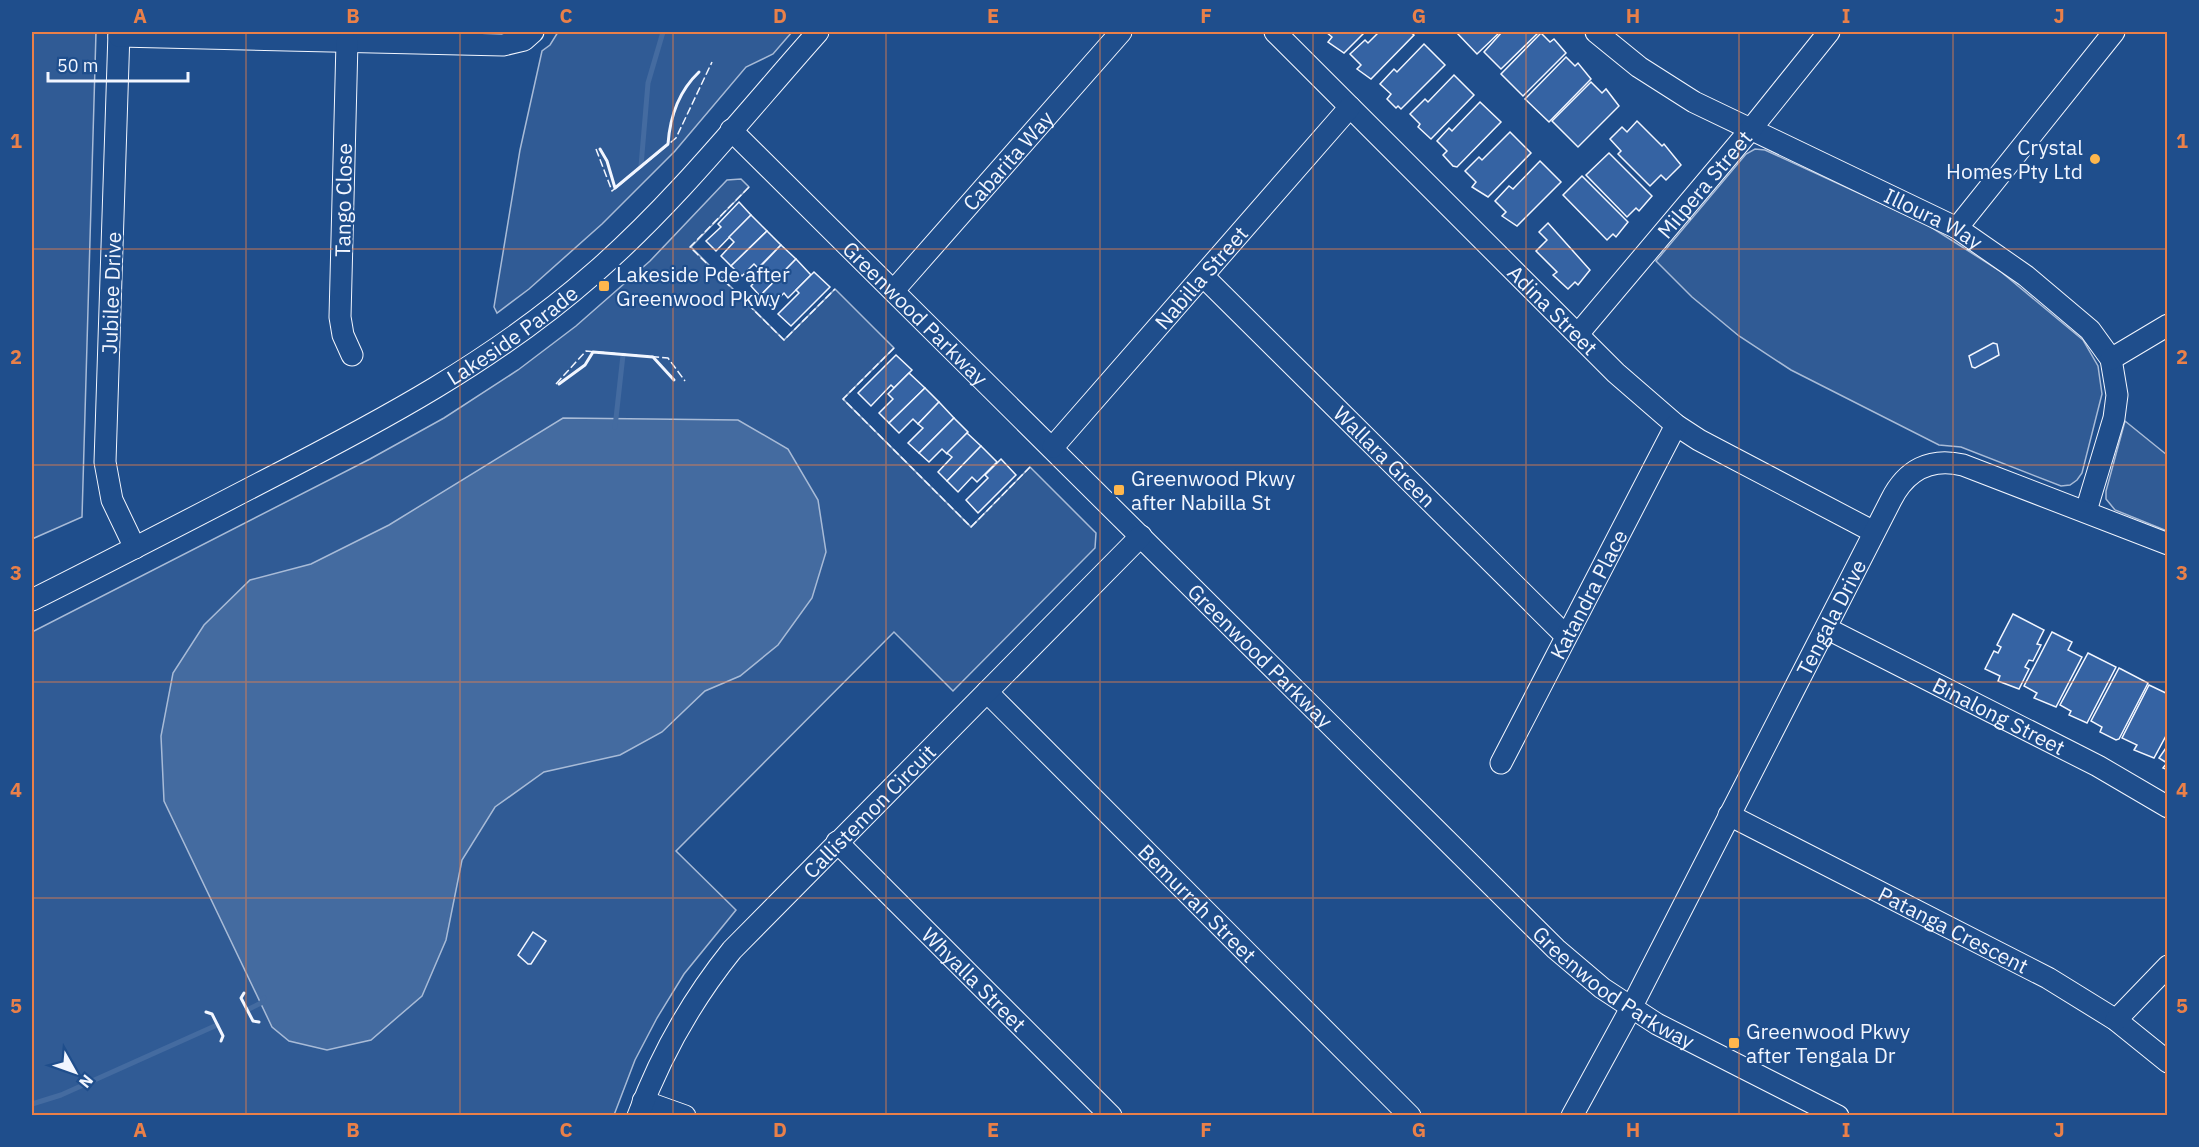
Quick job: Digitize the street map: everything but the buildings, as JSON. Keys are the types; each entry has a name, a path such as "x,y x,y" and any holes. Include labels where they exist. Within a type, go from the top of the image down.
{"street":[{"path":"119,34 503,45 524,40 533,32"},
{"name":"Lakeside Parade","path":"32,600 406,407 514,338 619,250 732,130 818,32"},
{"name":"Cabarita Way","path":"895,290 1121,32"},
{"name":"Adina Street","path":"1275,32 1616,373 1676,425 1721,453 1874,532"},
{"name":"Illoura Way","path":"1596,32 1669,88 1957,228 2065,307 2090,330 2112,359"},
{"name":"Milpera Street","path":"1578,334 1751,129 1829,32"},
{"path":"1957,228 2114,32"},
{"name":"Jubilee Drive","path":"119,34 106,473 112,500 135,548"},
{"name":"Tango Close","path":"347,42 340,317 343,335 352,355"},
{"name":"Nabilla Street","path":"1053,447 1350,107"},
{"name":"Greenwood Parkway","path":"732,130 1556,949 1631,1008 1838,1116"},
{"name":"Wallara Green","path":"1203,276 1566,636"},
{"path":"2086,511 2114,418 2116,395 2112,359 2168,325"},
{"name":"Katandra Place","path":"1501,762 1676,425"},
{"name":"Tengala Drive","path":"1631,1008 1898,486 1921,466 1935,462 1964,465 2168,544"},
{"name":"Callistemon Circuit","path":"640,1108 667,1046 705,983 750,929 1141,536"},
{"name":"Binalong Street","path":"1826,628 2098,766 2168,807"},
{"name":"Bemurrah Street","path":"987,692 1410,1116"},
{"name":"Patanga Crescent","path":"1729,815 2038,973 2116,1020 2168,1062"},
{"name":"Whyalla Street","path":"837,842 1111,1116"},
{"path":"2116,1020 2168,966"},
{"path":"1572,1116 1631,1008"},
{"path":"640,1108 685,1116"}],"shaded area":[{"path":"32,32 96,32 82,517 32,539"},
{"path":"558,32 792,32 773,54 746,67 675,151 602,224 529,289 497,313 494,307 520,150 542,51 550,45"},
{"path":"1755,149 1765,150 1926,224 2000,271 2083,340 2098,366 2102,394 2082,473 2077,480 2070,485 2061,486 1961,447 1939,445 1791,370 1739,336 1692,297 1656,261 1746,154"},
{"path":"741,179 749,187 691,247 784,340 835,289 894,348 843,399 971,527 1030,467 1096,533 1095,548 953,691 894,632 676,851 736,910 684,974 657,1018 635,1060 614,1115 32,1116 32,632 370,459 444,418 518,370 576,326 650,261 727,180"},
{"path":"563,418 738,420 788,449 818,500 826,552 812,598 778,645 740,676 705,691 662,732 620,755 544,772 495,807 462,860 446,940 422,996 371,1040 327,1050 289,1041 272,1027 164,801 161,736 173,673 204,625 250,580 311,564 389,525"},
{"path":"2125,421 2167,455 2167,531 2115,510 2106,499 2106,491"}],"waterway":[{"path":"641,166 648,83 663,32"},
{"path":"615,427 623,355"},
{"path":"247,1010 261,1003 264,998"},
{"path":"32,1104 61,1095 217,1025"}],"fence":[{"path":"596,149 612,191 676,138 712,62"},
{"path":"749,187 690,247 784,340 835,289"},
{"path":"894,348 843,399 971,527 1030,467"},
{"path":"556,384 586,351 668,358 685,381"}],"wall":[{"path":"600,149 607,161 615,188 668,144 676,105 680,96 699,72"},
{"path":"559,384 585,365 593,352 653,357 674,380"},
{"path":"244,993 241,998 253,1021 259,1022"},
{"path":"206,1012 212,1014 223,1036 221,1041"}],"place":[{"name":"Crystal Homes Pty Ltd","path":"2095,159"},
{"name":"Lakeside Pde after Greenwood Pkwy","path":"604,286"},
{"name":"Greenwood Pkwy after Nabilla St","path":"1119,490"},
{"name":"Greenwood Pkwy after Tengala Dr","path":"1734,1043"}]}
